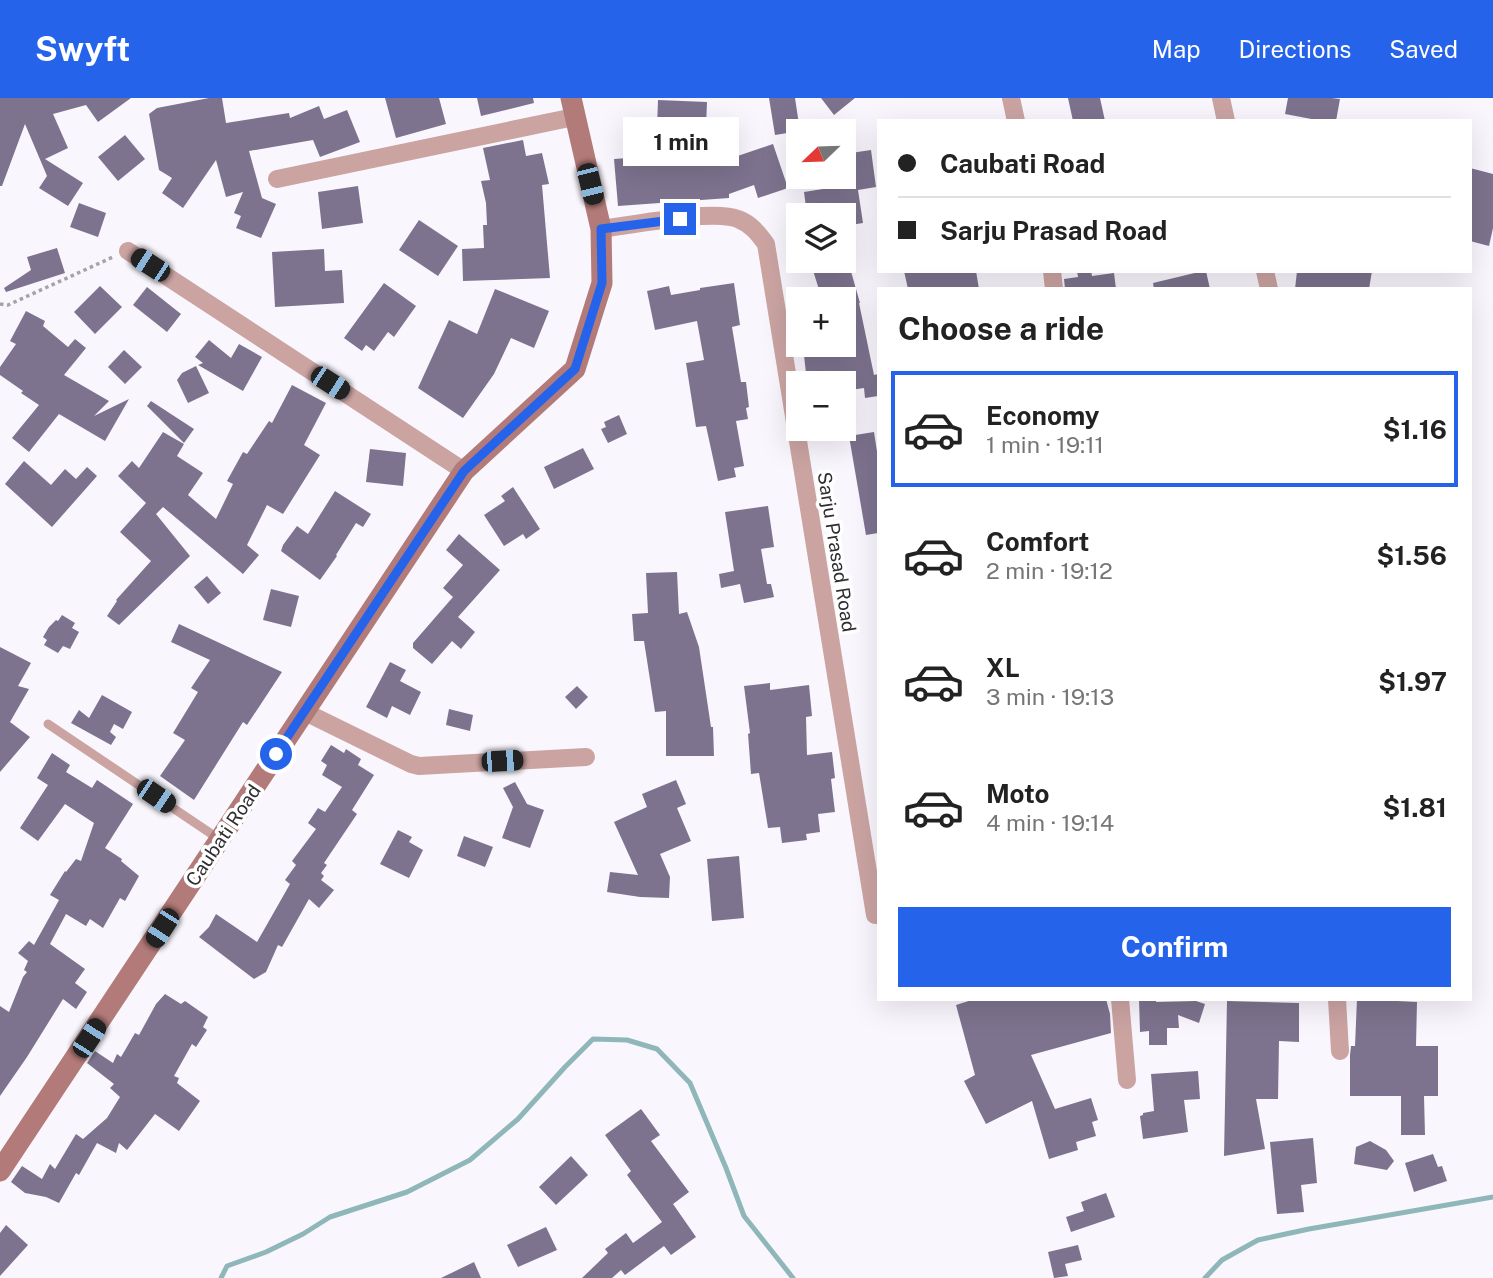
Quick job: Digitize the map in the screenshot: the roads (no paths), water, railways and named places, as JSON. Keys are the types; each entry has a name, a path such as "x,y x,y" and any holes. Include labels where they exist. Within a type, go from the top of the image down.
{"street":[{"path":"1011,98 1016,119"},
{"path":"1220,98 1225,119"},
{"path":"277,179 573,107"},
{"name":"Caubati Road","path":"0,1171 464,471 575,369 602,283 601,229 573,107"},
{"name":"Sarju Prasad Road","path":"601,229 706,216 736,218 754,228 766,244 875,915"},
{"path":"128,251 464,471"},
{"path":"305,712 419,766 586,757"},
{"path":"1120,1001 1127,1080"},
{"path":"1337,1001 1340,1051"}],"lane":[{"path":"48,724 220,840"}],"waterway":[{"path":"221,1278 227,1266 266,1252 330,1217 407,1192 470,1160 518,1119 593,1039 627,1040 657,1049 690,1083 744,1216 793,1278"},
{"path":"1205,1278 1222,1260 1258,1240 1493,1197"}]}
